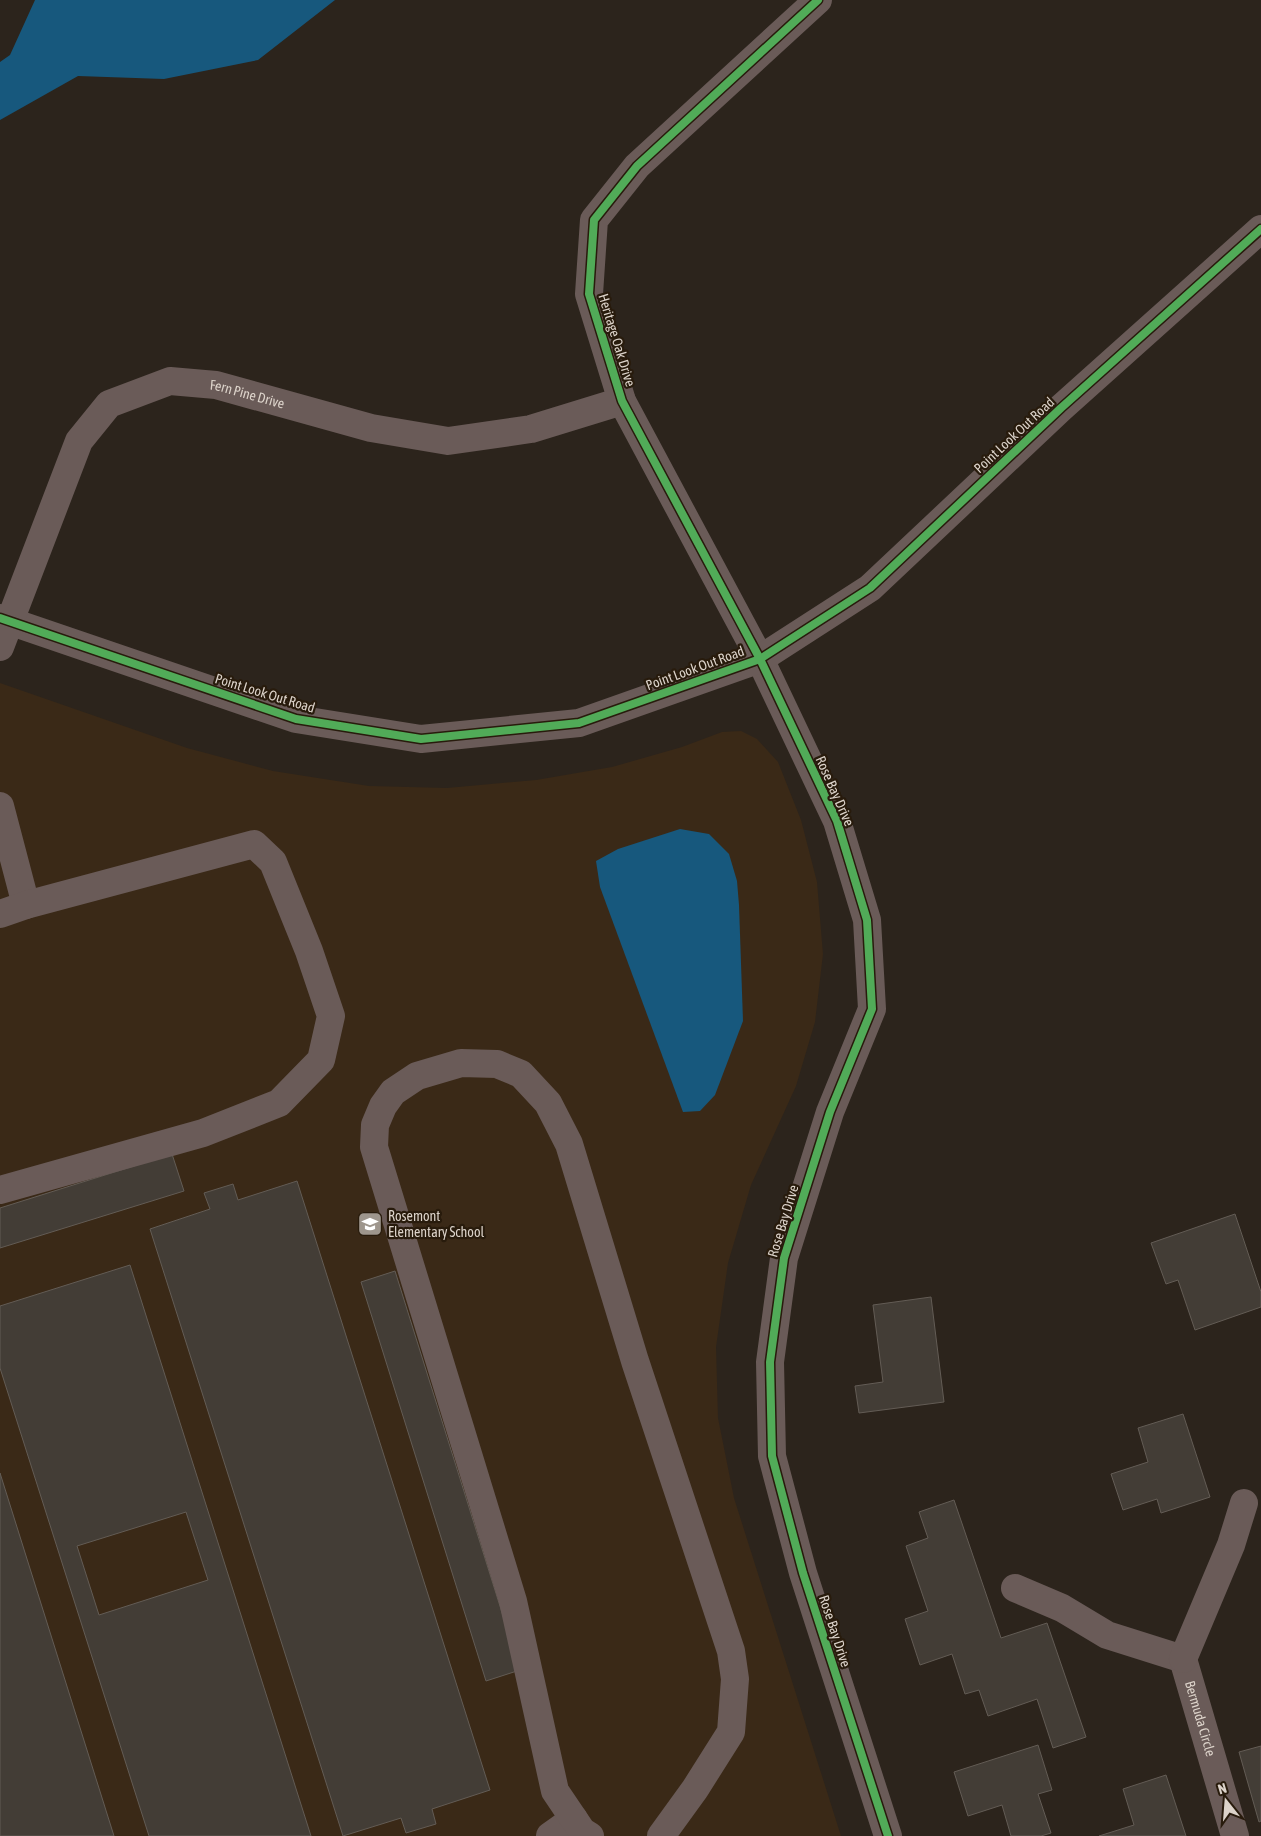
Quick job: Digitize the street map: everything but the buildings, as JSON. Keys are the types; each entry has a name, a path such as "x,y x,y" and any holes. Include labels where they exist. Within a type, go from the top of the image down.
{"street":[{"name":"Heritage Oak Drive","path":"760,658 622,401 589,294 594,220 637,166 818,0"},
{"name":"Point Look Out Road","path":"5,620 296,719 421,739 579,723 760,658 870,588 1061,408 1261,229"},
{"name":"Fern Pine Drive","path":"0,646 5,620 79,441 109,404 170,382 216,385 370,428 448,441 530,429 622,401"},
{"name":"Rose Bay Drive","path":"760,658 837,821 867,920 872,1009 830,1112 784,1258 770,1362 772,1456 803,1573 888,1836"},
{"path":"0,806 26,905"},
{"path":"0,914 26,905 254,844 274,862 309,951 331,1016 321,1060 279,1103 202,1133 0,1190"},
{"path":"550,1836 582,1828 555,1791 513,1600 374,1147 375,1125 383,1106 393,1092 417,1076 461,1063 498,1064 521,1074 548,1103 569,1144 632,1351 731,1651 734,1680 730,1732 696,1789 661,1836"},
{"path":"1015,1588 1062,1608 1107,1635 1183,1659 1231,1545 1244,1503"},
{"name":"Bermuda Circle","path":"1183,1659 1235,1836"}],"shaded area":[{"name":"Rosemont Elementary School","path":"0,683 187,748 273,771 369,786 447,788 536,780 612,767 682,747 722,732 741,731 757,739 778,762 801,820 817,882 823,954 815,1022 796,1086 751,1185 728,1263 716,1347 718,1418 734,1498 841,1836 0,1836"}],"water":[{"path":"35,0 335,0 258,60 164,79 78,76 0,120 0,62 10,55"},
{"path":"680,829 709,834 729,854 737,881 743,1021 715,1095 700,1111 683,1112 600,887 596,861 618,849"}],"cycle path":[{"path":"818,0 637,166 594,220 589,294 622,401 760,659 837,821 867,920 872,1009 830,1112 784,1258 770,1362 772,1456 803,1573 888,1836"},
{"path":"0,618 296,719 421,739 579,723 760,659 870,588 1061,408 1261,229"}],"place":[{"name":"Rosemont Elementary School","path":"370,1224"}]}
